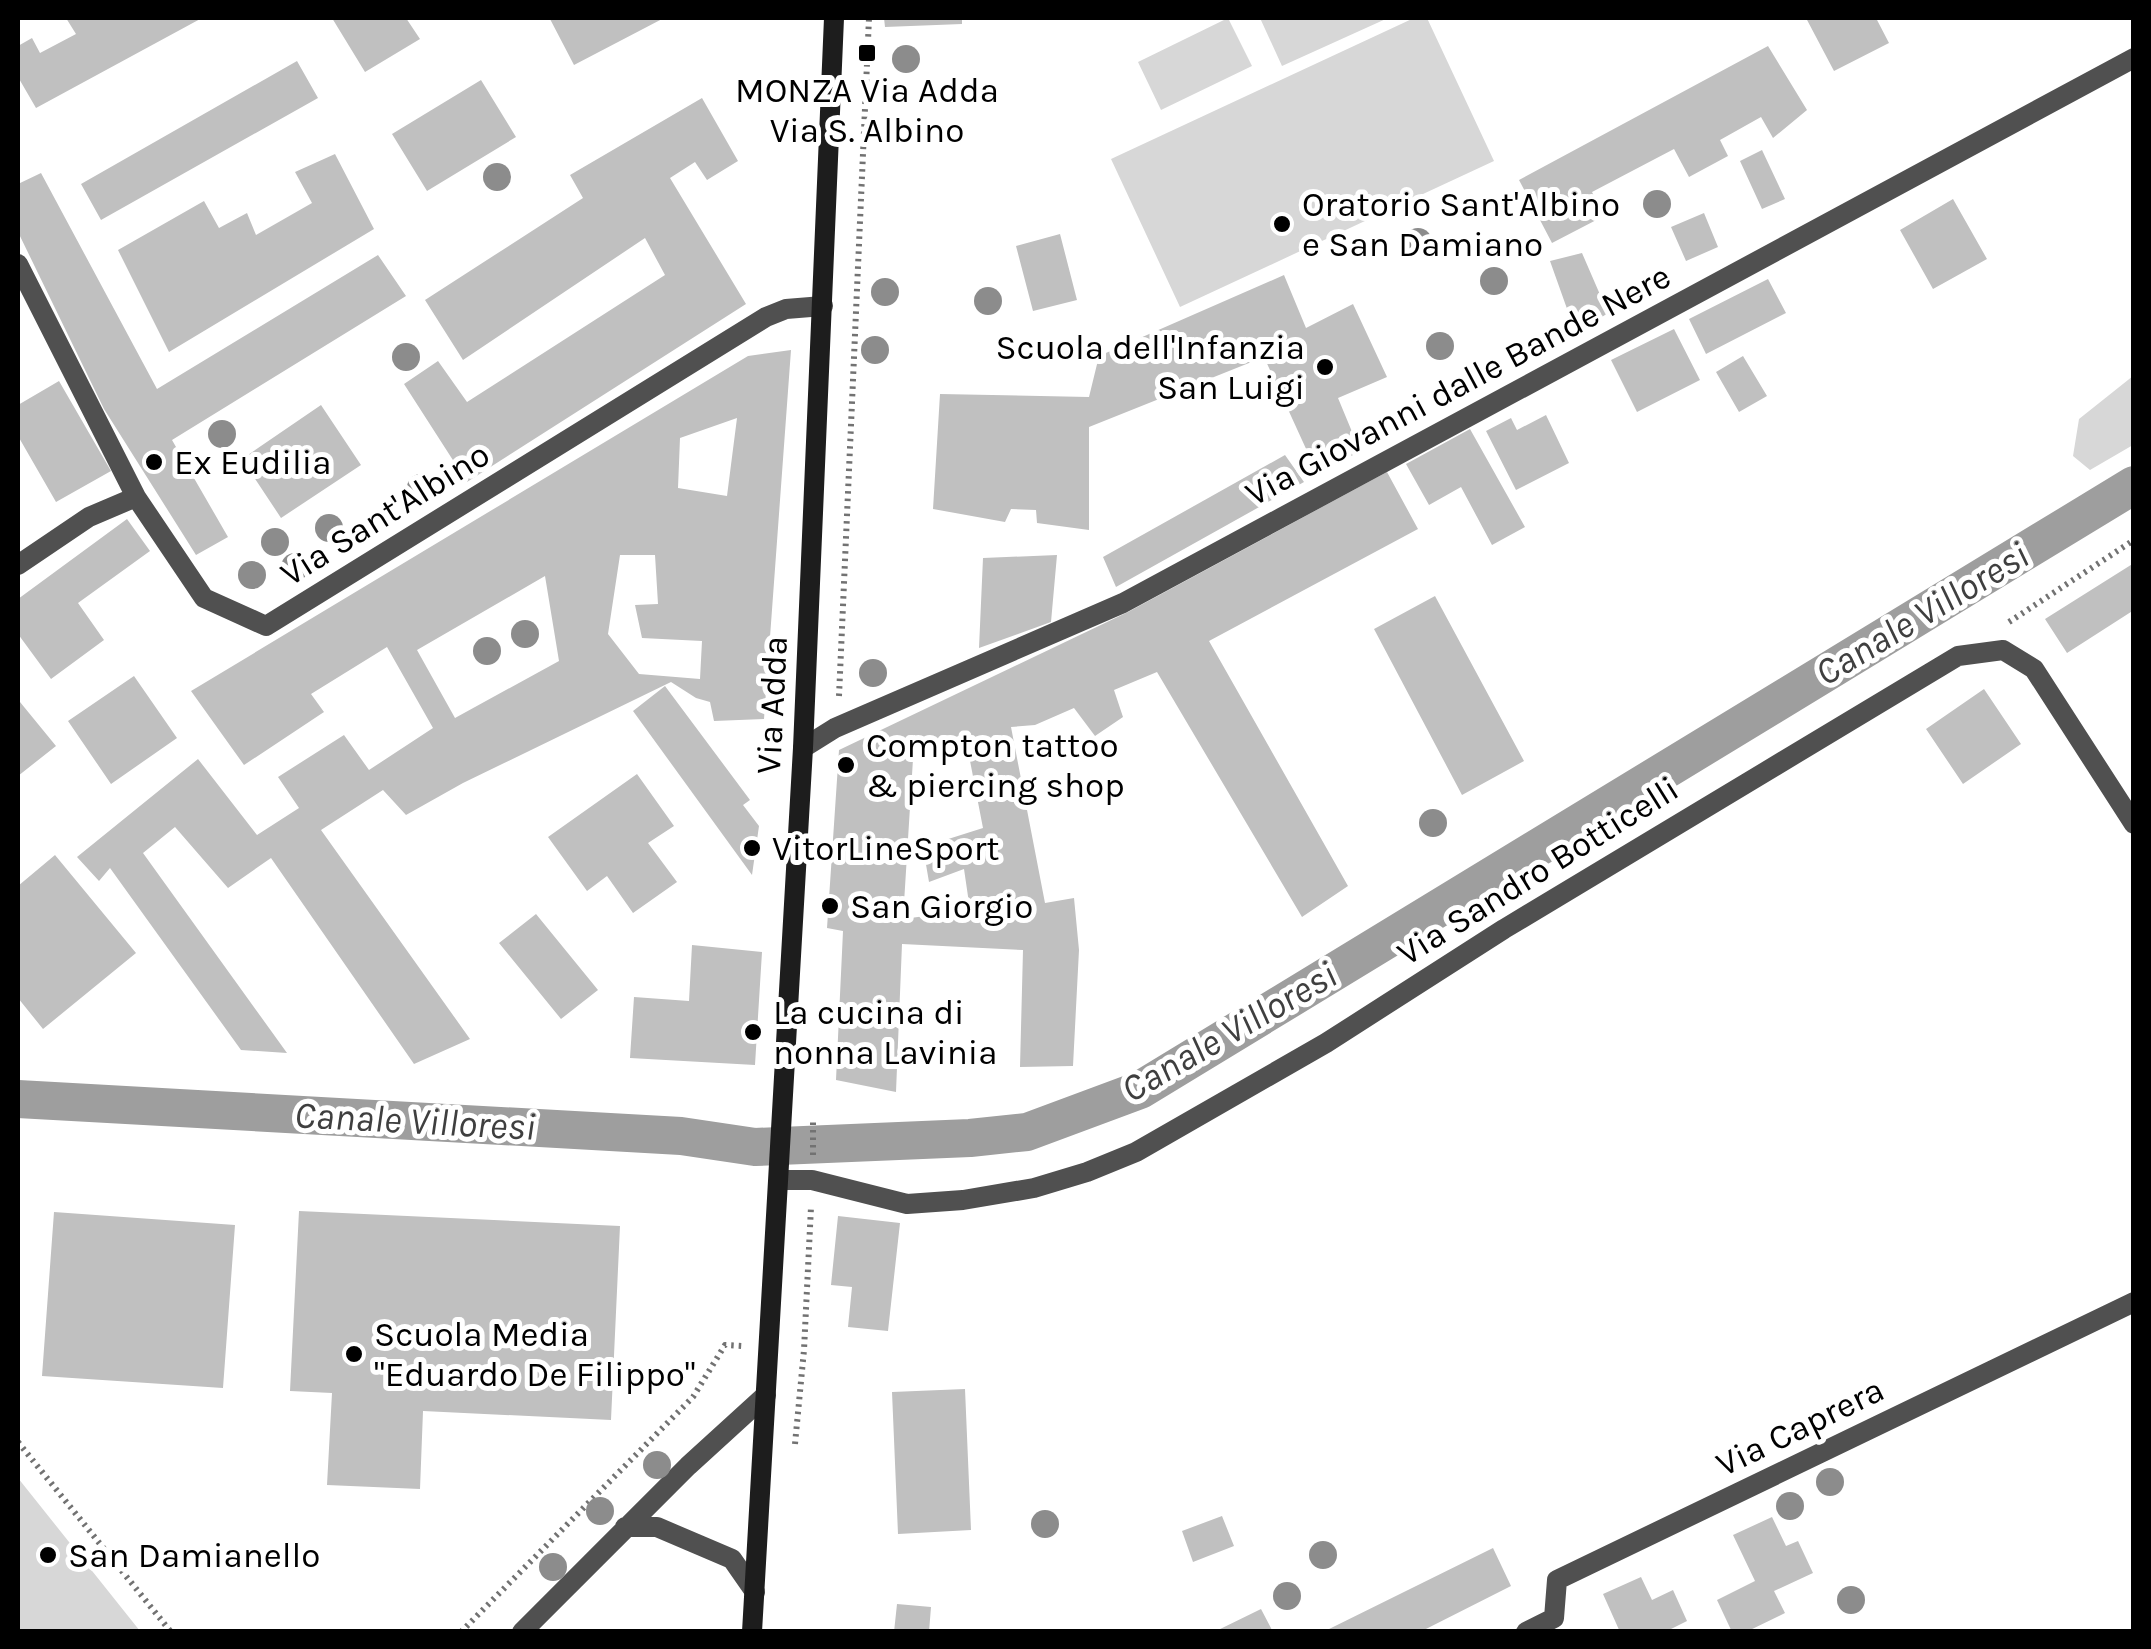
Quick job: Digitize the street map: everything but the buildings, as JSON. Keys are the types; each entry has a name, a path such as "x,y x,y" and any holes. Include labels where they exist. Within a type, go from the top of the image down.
{"main road":[{"name":"Via Adda","path":"752,1632 766,1348 786,1085 834,18"}],"street":[{"name":"Via Giovanni dalle Bande Nere","path":"803,748 835,728 1123,604 2134,58"},
{"path":"18,264 136,497 89,518 18,565"},
{"name":"Via Sant'Albino","path":"136,497 204,598 266,626 766,317 786,309 824,306"},
{"name":"Via Sandro Botticelli","path":"780,1180 812,1180 907,1204 963,1200 1034,1188 1136,1152 1326,1043 1504,928 1958,656 2003,650 2034,669 2134,824"},
{"name":"Via Caprera","path":"1526,1632 1554,1618 1557,1580 2134,1302"},
{"path":"522,1632 625,1527 766,1394"},
{"path":"625,1527 657,1527 732,1558 755,1592"}],"path":[{"path":"839,696 868,18"},
{"path":"2006,624 2134,540"},
{"path":"460,1632 693,1397 724,1344"},
{"path":"18,1442 171,1632"}],"shaded area":[{"path":"1228,18 1252,66 1161,110 1138,62"},
{"path":"1260,18 1388,18 1282,66"},
{"path":"1414,18 1427,18 1494,161 1180,307 1111,159"},
{"path":"2133,376 2133,445 2090,470 2073,456 2079,419"},
{"name":"San Damianello","path":"18,1478 140,1631 18,1631"}],"waterway":[{"name":"Canale Villoresi","path":"18,1099 681,1136 755,1147 1027,1132 1140,1090 2134,485"}],"place":[{"name":"MONZA Via Adda Via S. Albino","path":"867,53"},
{"name":"Oratorio Sant'Albino e San Damiano","path":"1282,224"},
{"name":"Scuola dell'Infanzia San Luigi","path":"1325,367"},
{"name":"Ex Eudilia","path":"154,462"},
{"name":"Compton tattoo & piercing shop","path":"846,765"},
{"name":"VitorLineSport","path":"752,848"},
{"name":"San Giorgio","path":"830,906"},
{"name":"La cucina di nonna Lavinia","path":"753,1032"},
{"name":"Scuola Media \"Eduardo De Filippo\"","path":"354,1354"},
{"name":"San Damianello","path":"48,1555"}]}
